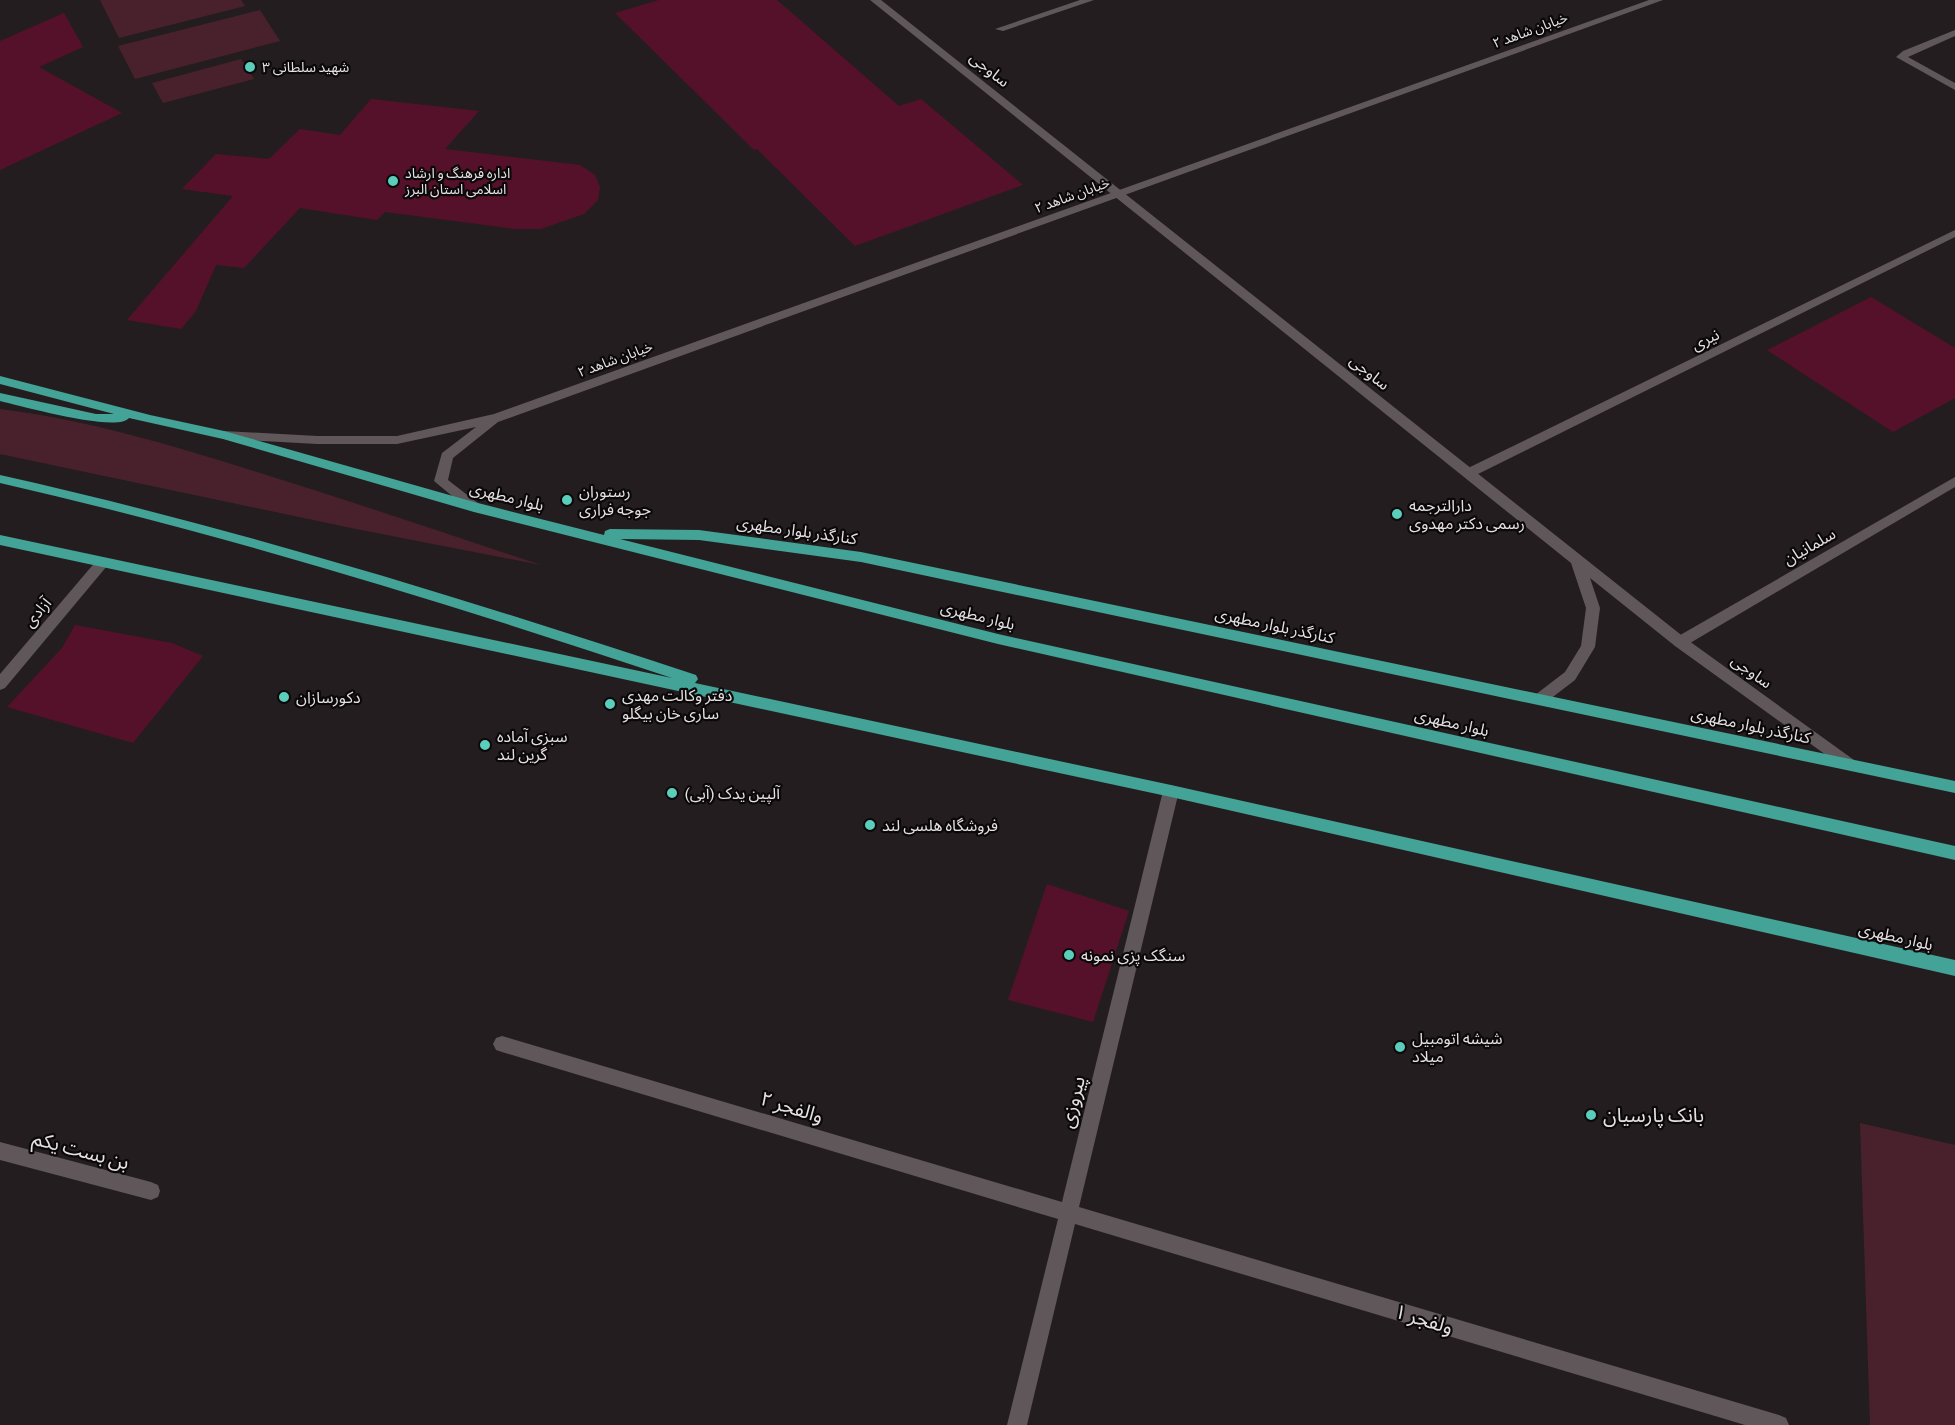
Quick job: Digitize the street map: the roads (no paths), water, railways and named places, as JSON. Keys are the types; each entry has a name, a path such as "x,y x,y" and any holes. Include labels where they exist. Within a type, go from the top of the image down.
{"main road":[{"name":"بلوار مطهری","path":"0,380 150,419 224,435 474,507 998,639 1955,853"},
{"path":"0,397 96,418 150,419"},
{"path":"0,479 111,503 450,599 756,701"},
{"name":"کنارگذر بلوار مطهری","path":"583,533 699,536 861,557 1955,787"},
{"name":"بلوار مطهری","path":"0,540 1172,791 1955,968"}],"street":[{"name":"ساوجی","path":"874,0 1680,642 1849,764"},
{"path":"1000,28 1089,0"},
{"name":"خیابان شاهد ۲","path":"497,418 1658,0"},
{"path":"1955,33 1901,57 1955,87"},
{"name":"نیری","path":"1469,473 1955,233"},
{"path":"224,435 317,440 397,440 497,418"},
{"path":"474,507 441,481 447,456 497,418"},
{"name":"سلمانیان","path":"1680,642 1955,481"},
{"path":"1540,699 1570,676 1588,647 1593,608 1577,559"},
{"name":"آزادی","path":"0,684 102,563"},
{"name":"پیروزی","path":"1017,1425 1172,791"},
{"name":"والفجر ۲","path":"502,1044 1068,1213"},
{"name":"بن بست یکم","path":"0,1151 152,1191"},
{"name":"ولفجر ۱","path":"1068,1213 1779,1425"}],"place":[{"name":"شهید سلطانی ۳","path":"250,67"},
{"name":"اداره فرهنگ و ارشاد اسلامی استان البرز","path":"393,181"},
{"name":"رستوران جوجه فراری","path":"567,500"},
{"name":"دارالترجمه رسمی دکتر مهدوی","path":"1397,514"},
{"name":"دکورسازان","path":"284,697"},
{"name":"دفتر وکالت مهدی ساری خان بیگلو","path":"610,704"},
{"name":"سبزی آماده گرین لند","path":"485,745"},
{"name":"آلپین یدک (آبی)","path":"672,793"},
{"name":"فروشگاه هلسی لند","path":"870,825"},
{"name":"سنگک پزی نمونه","path":"1069,955"},
{"name":"شیشه اتومبیل میلاد","path":"1400,1047"},
{"name":"بانک پارسیان","path":"1591,1115"}]}
